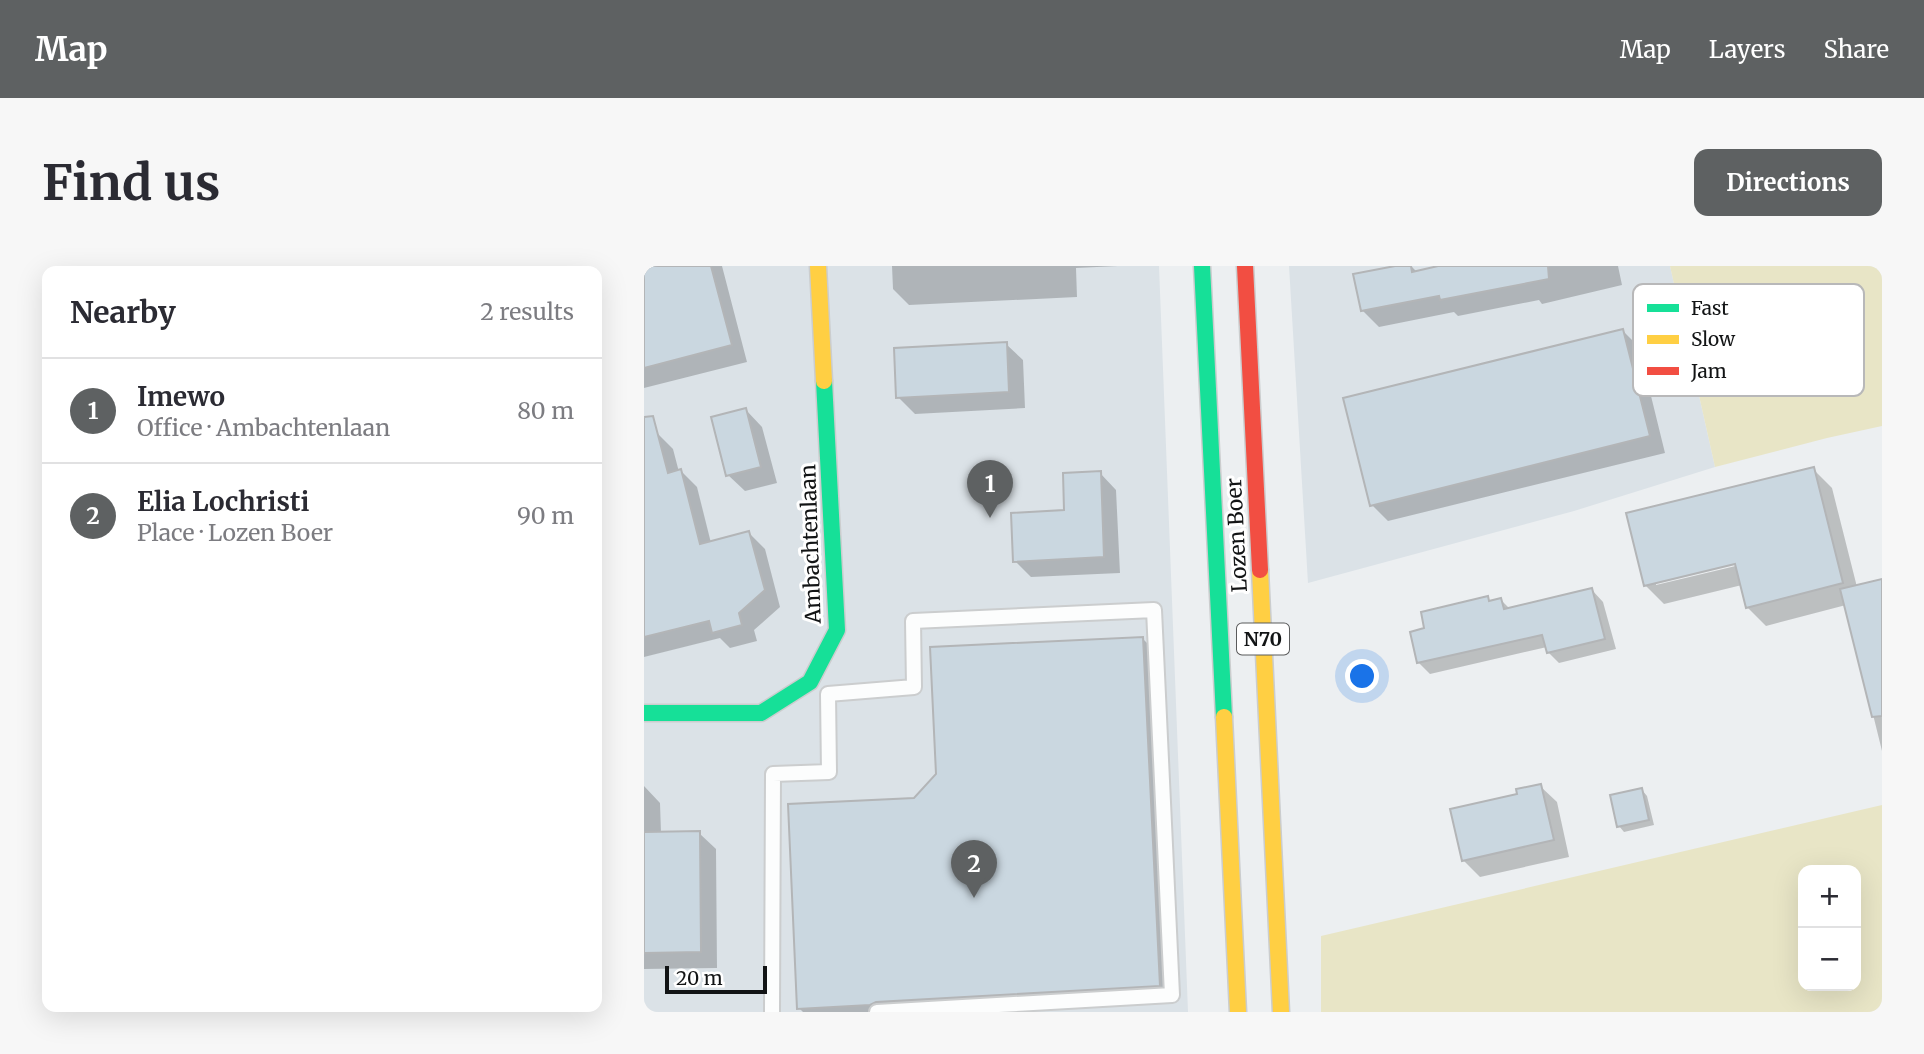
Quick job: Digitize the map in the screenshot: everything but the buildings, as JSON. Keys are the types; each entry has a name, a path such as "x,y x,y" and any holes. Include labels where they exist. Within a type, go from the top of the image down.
{"main road":[{"name":"Ambachtenlaan","path":"810,682 837,630 818,266"},
{"name":"Lozen Boer","path":"1202,266 1238,1012"},
{"name":"Lozen Boer","path":"1245,266 1281,1012"},
{"path":"644,713 761,713 810,682"}],"lane":[{"path":"810,682 828,695 914,687 913,621 1154,610 1172,995 877,1012"},
{"path":"772,1012 773,774 830,772 828,695"}],"shaded area":[{"path":"644,266 1159,266 1188,1012 644,1012"},
{"path":"1289,266 1670,266 1674,284 1633,284 1633,396 1699,396 1715,467 1574,511 1308,583"},
{"path":"1670,266 1882,266 1882,426 1715,467 1699,396 1864,396 1864,284 1674,284"},
{"path":"1882,805 1882,1012 1321,1012 1321,936"}],"traffic: fast":[{"path":"1202,266 1224,717"},
{"path":"644,713 761,713 810,682 837,630 824,381"}],"traffic: slow":[{"path":"818,266 824,381"},
{"path":"1260,570 1281,1012"},
{"path":"1224,717 1238,1012"}],"traffic: jam":[{"path":"1245,266 1260,570"}],"place":[{"name":"Imewo","path":"990,518"},
{"name":"Elia Lochristi","path":"974,898"}]}
